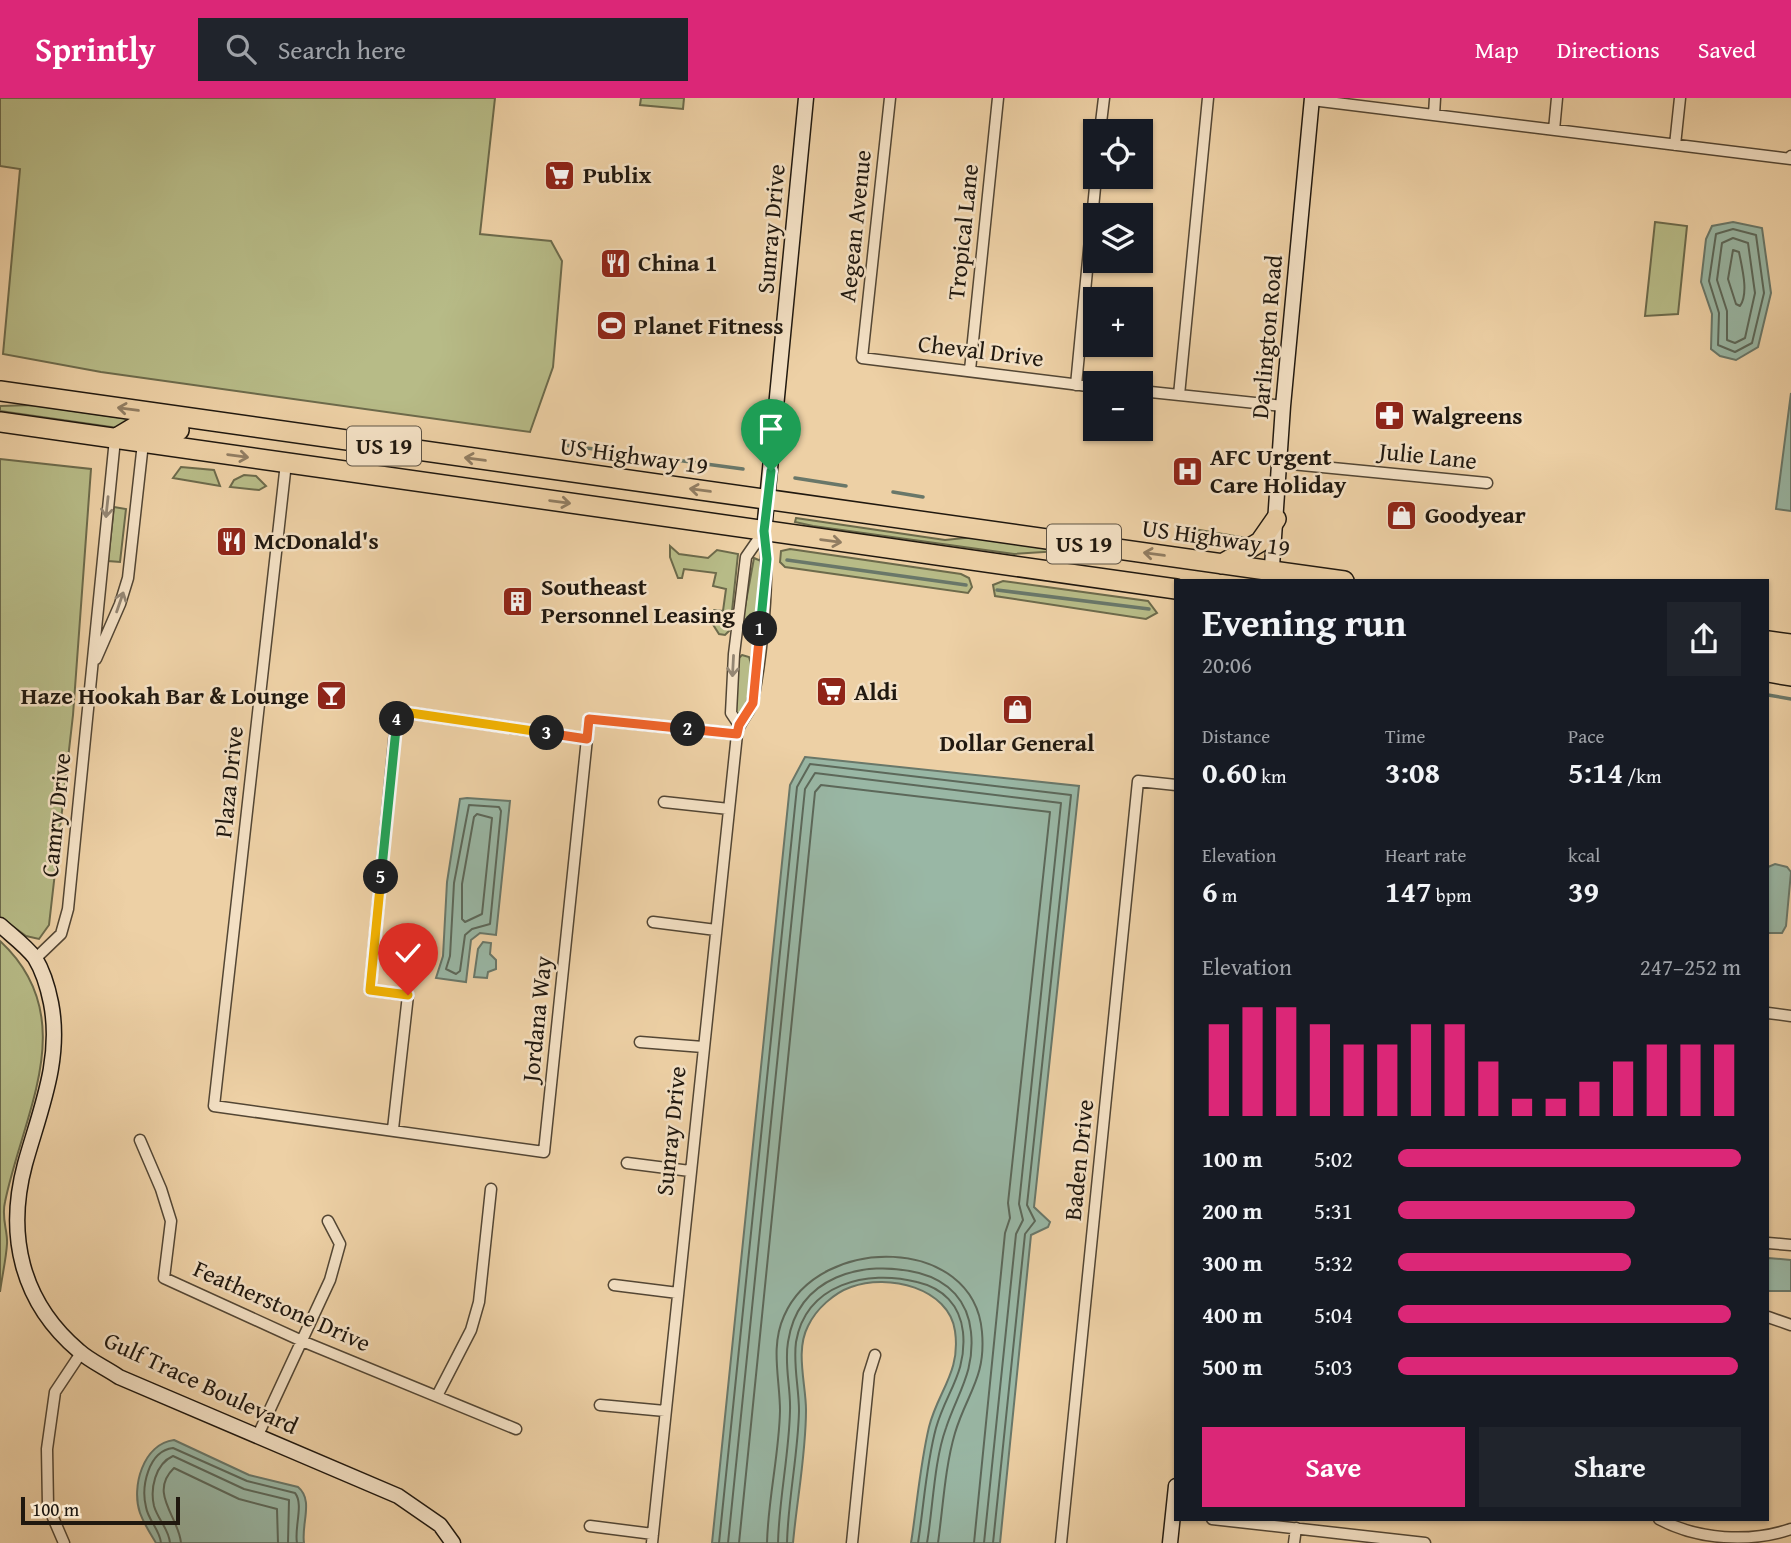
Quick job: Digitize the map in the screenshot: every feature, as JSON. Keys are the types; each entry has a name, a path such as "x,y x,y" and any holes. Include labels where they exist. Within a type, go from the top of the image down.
{"highway":[{"name":"US Highway 19","path":"0,391 1222,564 1272,576 1315,579"},
{"name":"US 19","path":"0,422 1174,589"},
{"path":"115,439 126,430 145,426 289,446 340,440"},
{"path":"1222,564 1260,542 1276,519"},
{"path":"1769,641 1791,645"},
{"path":"1769,659 1791,661"},
{"path":"1769,672 1791,676"}],"street":[{"name":"Sunray Drive","path":"653,1538 738,729 753,703 767,559 764,531 806,98"},
{"name":"Aegean Avenue","path":"862,358 890,98"},
{"name":"Tropical Lane","path":"970,370 998,98"},
{"path":"1101,119 1104,98"},
{"path":"1179,395 1208,98"},
{"path":"1434,115 1436,98"},
{"path":"1554,130 1557,98"},
{"path":"1675,145 1680,98"},
{"path":"1312,99 1791,158"},
{"name":"Darlington Road","path":"1272,576 1283,406 1312,99"},
{"path":"1076,384 1095,189"},
{"name":"Cheval Drive","path":"862,358 1083,385"},
{"path":"1153,392 1283,406"},
{"name":"Camry Drive","path":"35,959 58,939 64,928 115,439"},
{"name":"Camry Drive","path":"93,664 120,604 128,578 143,443"},
{"name":"Plaza Drive","path":"214,1106 286,463"},
{"name":"Julie Lane","path":"1281,463 1487,483"},
{"name":"Sunray Drive","path":"738,729 731,713 739,605 746,557 764,531"},
{"path":"393,1129 408,995 370,990 397,711 587,739 589,719 738,729"},
{"name":"Jordana Way","path":"214,1106 544,1152 587,739"},
{"name":"Baden Drive","path":"1061,1543 1138,781 1174,785"},
{"path":"664,802 729,809"},
{"path":"653,922 716,930"},
{"name":"Gulf Trace Boulevard","path":"0,925 35,959 48,989 53,1016 53,1056 49,1090 25,1165 16,1215 23,1273 44,1314 81,1353 119,1377 398,1496 440,1525 453,1543"},
{"path":"1769,1013 1791,1016"},
{"path":"640,1042 703,1047"},
{"name":"Featherstone Drive","path":"140,1140 162,1189 171,1222 164,1278 302,1341 438,1394 516,1429"},
{"path":"627,1163 690,1171"},
{"path":"438,1394 471,1330 479,1302 491,1189"},
{"path":"258,1435 330,1280 340,1244 328,1221"},
{"path":"1769,1243 1791,1245"},
{"path":"614,1285 678,1293"},
{"path":"1769,1317 1791,1325"},
{"path":"64,1543 48,1506 47,1449 55,1392 81,1353"},
{"path":"852,1543 869,1374 875,1355"},
{"path":"600,1405 665,1411"},
{"path":"1170,1543 1174,1521"},
{"path":"1231,1521 1425,1543"},
{"path":"1663,1521 1694,1535 1727,1542 1757,1542 1791,1529"},
{"path":"590,1526 653,1538"},
{"path":"1294,1543 1296,1528"}],"green space":[{"path":"0,98 495,98 480,234 551,241 562,261 553,367 530,432 101,372 3,354 20,169 0,166"},
{"path":"641,98 684,98 683,109 640,105"},
{"path":"1655,222 1687,226 1678,314 1645,316"},
{"path":"32,405 137,420 118,428 0,411 0,406"},
{"path":"0,459 91,469 73,715 49,925 39,939 26,936 0,917"},
{"path":"181,467 214,470 220,486 173,478"},
{"path":"244,475 256,476 266,486 259,490 230,487 234,480"},
{"path":"114,507 126,509 120,562 108,561"},
{"path":"796,518 945,540 974,537 1060,551 1014,554 813,526 795,522"},
{"path":"1194,529 1252,539 1235,547 1203,542"},
{"path":"670,546 679,554 708,558 717,550 738,554 730,630 725,635 719,634 712,623 714,610 723,611 726,589 713,586 716,573 684,569 682,578 678,578 670,557"},
{"path":"790,549 961,574 969,578 972,587 968,593 785,567 780,562 781,551"},
{"path":"754,558 761,561 755,629 748,632 743,629 742,623"},
{"path":"1003,581 1148,601 1157,613 1146,619 995,596 993,585"},
{"path":"742,655 749,657 751,678 749,695 740,715 735,712 738,659"},
{"path":"0,941 25,971 38,1002 43,1034 33,1101 4,1208 7,1244 0,1292"}],"water":[{"path":"1733,222 1762,228 1771,293 1758,347 1736,360 1720,356 1711,349 1712,314 1701,282 1706,239 1712,226"},
{"path":"1791,393 1791,511 1776,509"},
{"path":"805,757 1079,786 1034,1207 1050,1222 1048,1227 1031,1235 1000,1543 911,1543 926,1441 933,1414 952,1370 955,1331 950,1316 929,1294 899,1283 882,1282 851,1287 832,1297 816,1314 804,1336 802,1357 806,1427 793,1543 712,1543 790,785"},
{"path":"460,799 510,801 496,935 480,933 471,940 466,982 436,978 443,956 447,882"},
{"path":"1775,864 1787,867 1791,872 1786,926 1782,933 1769,933 1769,867"},
{"path":"483,942 491,943 490,954 496,960 496,969 488,972 487,978 474,977 478,949"},
{"path":"1769,1258 1791,1260 1791,1291 1769,1291"},
{"path":"174,1440 249,1475 298,1487 303,1492 306,1505 304,1543 156,1543 140,1513 137,1491 147,1458 163,1443"}],"waterway":[{"path":"564,445 743,469"},
{"path":"795,478 846,486"},
{"path":"893,492 923,497"},
{"path":"787,560 966,585"},
{"path":"997,590 1149,609"},
{"path":"1769,695 1791,699"}],"place":[{"name":"Publix","path":"560,175"},
{"name":"China 1","path":"615,263"},
{"name":"Planet Fitness","path":"611,326"},
{"name":"Walgreens","path":"1389,416"},
{"name":"AFC Urgent Care Holiday","path":"1187,471"},
{"name":"Goodyear","path":"1402,515"},
{"name":"McDonald's","path":"231,541"},
{"name":"Southeast Personnel Leasing","path":"518,601"},
{"name":"Aldi","path":"831,692"},
{"name":"Haze Hookah Bar & Lounge","path":"332,696"},
{"name":"Dollar General","path":"1017,709"}],"route":[{"path":"408,995 370,990 397,711 587,739 589,719 737,734 739,725 753,703 767,559 764,531 771,471"}]}
